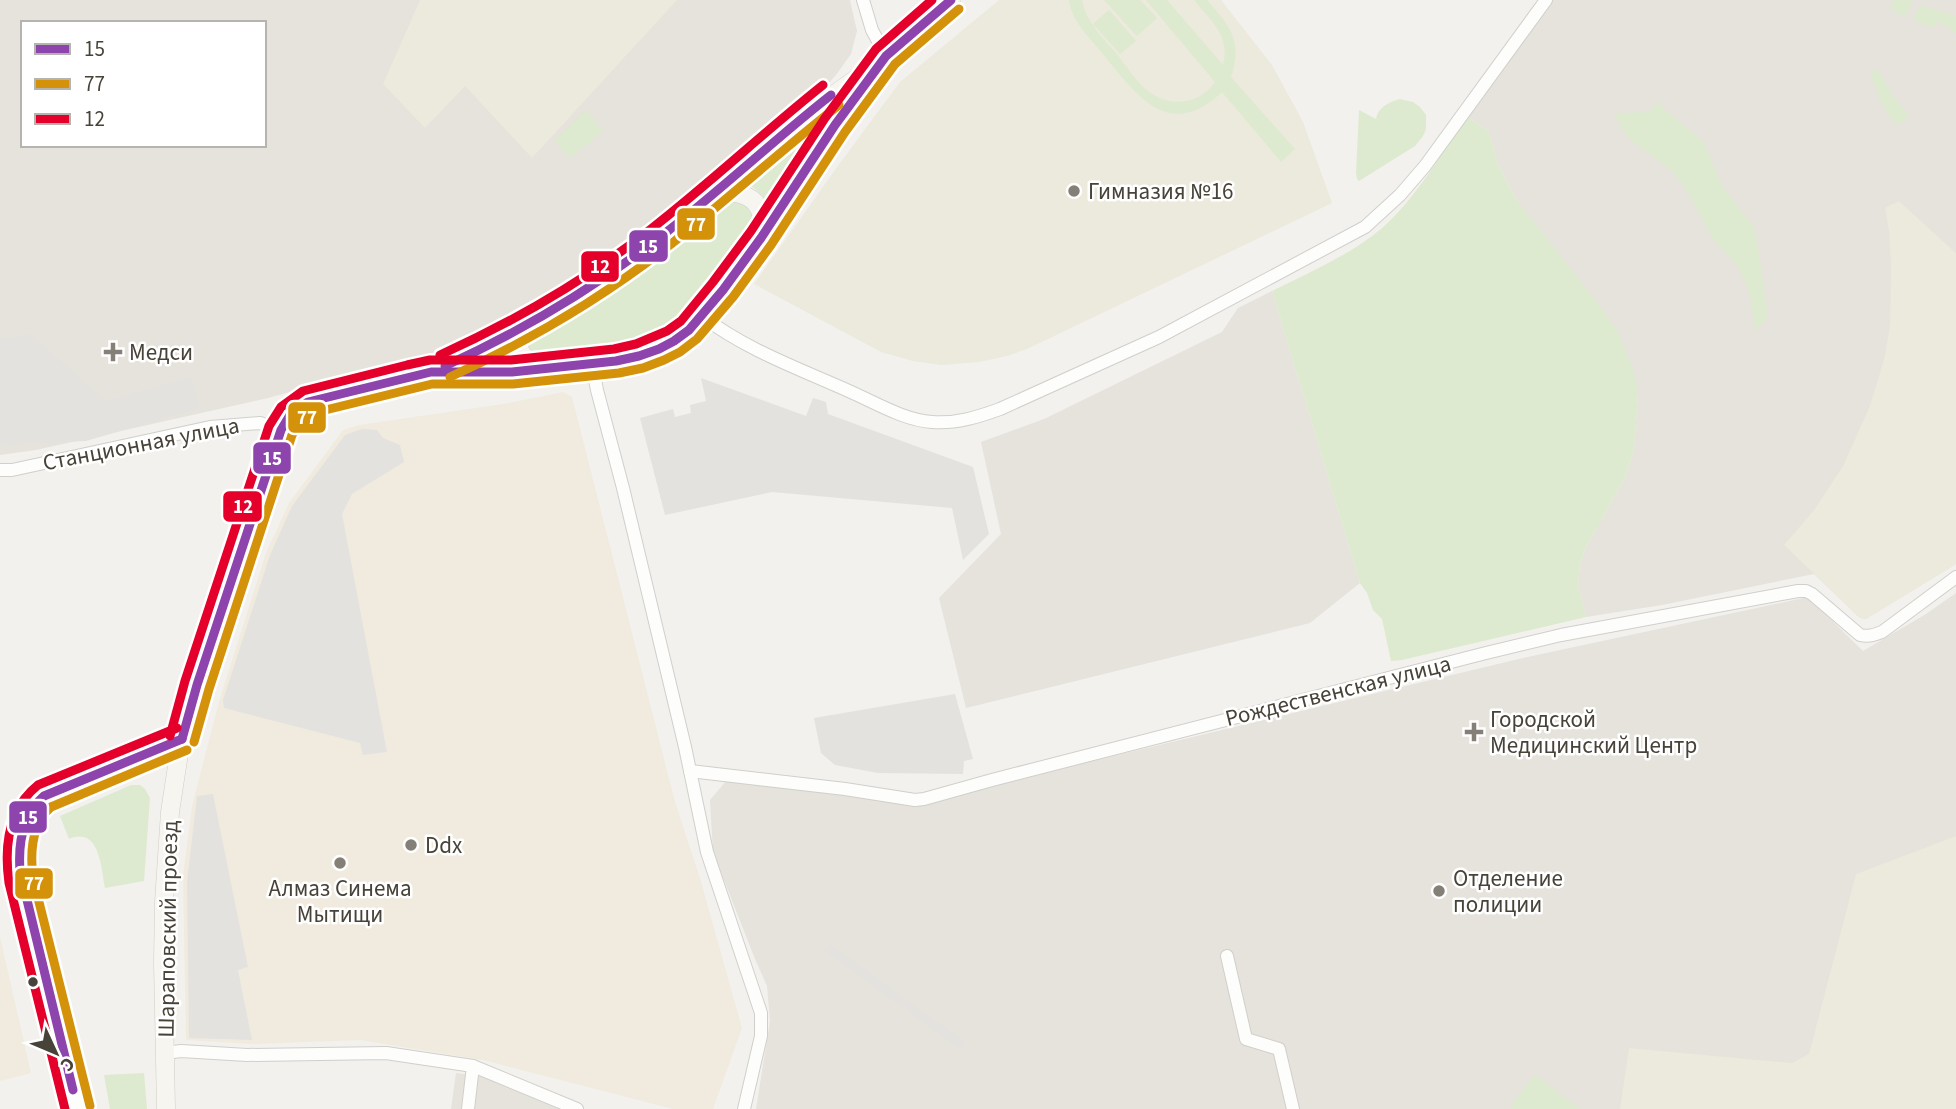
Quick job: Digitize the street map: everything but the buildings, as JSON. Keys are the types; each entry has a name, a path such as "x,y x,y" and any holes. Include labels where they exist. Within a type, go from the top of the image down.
{"main road":[{"path":"281,430 290,415 308,402 430,372 477,352 566,302 635,257 812,110 886,56 951,0"},
{"path":"430,372 489,373 548,369 639,356 659,349 689,330 761,238 835,125 886,56"},
{"path":"713,194 739,192 751,198 763,216 761,238"},
{"path":"523,327 518,339 524,356 530,363 548,369"},
{"name":"Шараповский проезд","path":"166,1109 163,963 166,859 170,812 182,739 197,685 281,430"}],"street":[{"path":"863,0 872,30 886,56"},
{"path":"702,316 744,344 900,414 928,422 944,423 977,417 1000,409 1159,337 1365,227 1400,195 1425,166 1545,0"},
{"path":"592,363 708,852 761,1013 761,1036 744,1109"},
{"name":"Станционная улица","path":"0,470 12,470 209,427 260,423 281,430"},
{"name":"Рождественская улица","path":"690,771 924,799 1536,641 1798,591 1812,594 1860,635 1875,635 1956,577"},
{"path":"78,1109 20,871 20,847 27,815 39,799 53,792 182,739"},
{"path":"1227,956 1246,1039 1279,1049 1293,1109"},
{"path":"165,1053 386,1053 473,1066 577,1109"},
{"path":"468,1109 473,1066"}],"shaded area":[{"path":"0,0 850,0 857,31 851,54 828,84 754,147 609,262 548,302 476,341 268,398 36,450 0,455"},
{"path":"420,0 677,0 532,158 465,86 425,128 383,84"},
{"name":"Гимназия №16","path":"999,0 1221,0 1272,65 1303,122 1332,203 1027,349 979,362 941,365 881,352 754,284 900,82"},
{"path":"1553,0 1956,0 1956,564 1866,619 1860,618 1814,574 1662,605 1586,617 1578,585 1580,564 1585,549 1626,476 1634,448 1638,394 1547,240 1518,202 1498,165 1489,132 1468,117 1486,88"},
{"path":"1899,201 1956,253 1956,564 1866,619 1860,618 1784,545 1814,510 1843,466 1869,408 1885,355 1890,325 1891,265 1885,208"},
{"path":"1272,291 1360,583 1310,623 966,708 939,598 1001,534 981,442 1044,419 1222,332 1238,308"},
{"path":"31,334 105,401 191,377 200,408 86,441 7,445 0,443 0,339"},
{"path":"701,378 806,416 813,398 826,402 828,414 973,467 989,534 963,560 952,508 772,492 665,515 640,418 673,409 675,417 691,413 690,405 706,401"},
{"path":"563,392 572,397 675,802 700,878 742,1028 713,1109 673,1109 483,1060 360,1040 251,1044 186,1040 183,876 192,806 220,698 266,553 289,503 343,430 359,425 503,404"},
{"path":"362,429 377,430 383,438 400,445 404,462 352,494 342,514 387,752 363,755 360,743 224,708 223,700 270,555 292,506 345,435"},
{"path":"1956,593 1956,1109 756,1109 770,1021 767,986 713,852 710,800 726,781 923,805 980,788 1523,658 1808,597 1863,651"},
{"path":"955,694 973,759 964,761 963,774 878,773 835,765 821,753 814,718"},
{"path":"213,794 248,967 238,970 252,1040 189,1038 187,882 197,796"},
{"path":"1956,836 1956,1109 1620,1109 1629,1048 1792,1063 1809,1054 1856,874"},
{"path":"0,937 31,1073 0,1081"},
{"path":"830,944 965,1042 960,1049 825,951"},
{"path":"456,1073 484,1077 559,1109 451,1109"}],"green space":[{"path":"1069,0 1082,0 1095,29 1135,79 1157,96 1175,102 1201,96 1215,82 1146,0 1167,0 1223,65 1225,55 1222,37 1194,0 1207,0 1228,26 1235,44 1231,77 1295,149 1281,162 1222,92 1203,106 1186,113 1170,113 1155,107 1128,85 1087,35 1077,22"},
{"path":"1104,0 1140,0 1157,18 1137,36"},
{"path":"1894,0 1911,0 1905,17 1890,9"},
{"path":"1920,5 1956,16 1956,33 1938,21 1932,28 1913,20"},
{"path":"1109,10 1136,41 1120,54 1093,24"},
{"path":"1878,69 1893,96 1909,115 1898,126 1885,108 1870,73"},
{"path":"1400,99 1413,102 1426,115 1423,136 1415,146 1359,181 1356,173 1359,110 1376,119 1385,106"},
{"path":"1658,101 1704,142 1722,186 1755,228 1768,317 1755,332 1748,290 1737,266 1712,238 1677,177 1633,141 1619,124 1615,113 1649,112"},
{"path":"586,110 603,131 570,158 554,141"},
{"path":"1468,117 1489,132 1498,165 1518,202 1617,330 1634,372 1638,394 1634,448 1626,476 1585,549 1580,564 1578,585 1586,617 1391,661 1382,619 1373,610 1360,583 1272,291 1342,255 1381,229 1416,191"},
{"path":"809,129 813,135 768,204 756,190 740,182 803,130"},
{"path":"739,200 752,215 750,230 710,285 668,327 631,343 602,349 542,356 529,349 528,338 534,330 626,273 715,202"},
{"path":"131,785 140,785 150,798 144,881 105,888 100,860 93,844 87,838 69,839 60,816"},
{"path":"144,1073 147,1109 110,1109 104,1075"},
{"path":"1535,1075 1580,1109 1510,1107"}],"transit line":[{"name":"12","path":"170,736 185,681 269,426 281,407 303,391 430,360 511,360 614,349 636,344 667,331 681,321 751,231 825,118 876,49 932,0"},
{"name":"15","path":"182,739 197,685 281,430 290,415 308,402 431,372 512,372 616,361 639,356 674,341 689,330 723,290 761,238 835,125 886,56 951,0"},
{"name":"77","path":"194,742 292,435 299,423 313,413 432,384 513,384 619,373 643,368 680,352 697,339 733,297 771,245 845,132 895,64 959,9"},
{"name":"12","path":"440,355 523,314 626,248 673,212 823,85"},
{"name":"15","path":"445,366 553,310 605,277 700,205 831,95"},
{"name":"77","path":"450,377 535,335 641,267 839,105"},
{"name":"12","path":"65,1109 9,883 7,856 10,830 20,805 38,785 177,728"},
{"name":"15","path":"73,1090 20,871 23,830 31,812 44,796 182,739"},
{"name":"77","path":"90,1106 33,878 33,840 39,822 51,807 187,750"}],"place":[{"name":"Гимназия №16","path":"1074,191"},
{"name":"Медси","path":"113,352"},
{"name":"Городской Медицинский Центр","path":"1474,732"},
{"name":"Ddx","path":"411,845"},
{"name":"Алмаз Синема Мытищи","path":"340,863"},
{"name":"Отделение полиции","path":"1439,891"}]}
